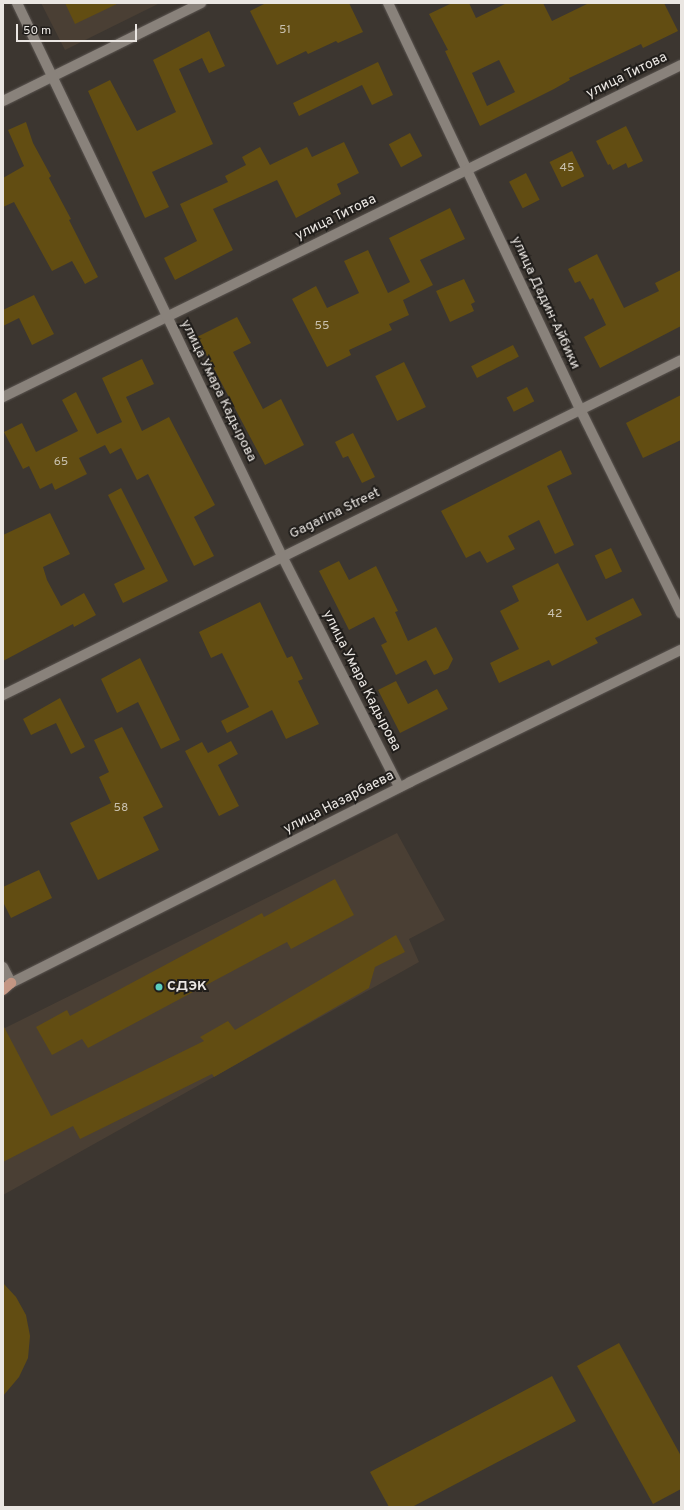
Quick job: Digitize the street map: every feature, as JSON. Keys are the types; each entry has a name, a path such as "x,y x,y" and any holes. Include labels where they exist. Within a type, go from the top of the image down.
{"street":[{"name":"улица Умара Кадырова","path":"17,3 282,556 399,788"},
{"path":"3,101 201,3"},
{"name":"улица Дадин-Айбики","path":"388,3 580,409 681,613"},
{"name":"улица Титова","path":"3,398 166,316 681,65"},
{"name":"Gagarina Street","path":"3,695 681,360"},
{"name":"улица Назарбаева","path":"6,987 399,788 681,650"},
{"path":"3,967 6,987"}],"shaded area":[{"path":"41,3 160,3 65,50"},
{"path":"397,833 445,920 409,939 419,962 3,1195 3,1029"}],"building":[{"path":"65,3 119,3 75,24"},
{"path":"266,3 349,3 363,32 338,43 336,41 308,54 306,51 277,65 250,11"},
{"path":"452,3 469,3 476,18 507,3 543,3 552,21 589,3 664,3 678,31 643,48 641,44 569,78 570,80 554,89 480,126 445,51 448,50 429,14","holes":["499,60 515,92 487,106 472,73"]},
{"path":"209,31 225,66 209,73 202,58 179,69 213,144 152,172 169,207 145,218 88,91 110,80 137,131 176,112 153,60"},
{"path":"378,62 393,95 372,105 362,85 299,116 293,103"},
{"path":"26,122 33,143 51,176 49,178 71,219 69,220 98,277 85,284 72,261 52,271 14,202 3,207 3,178 24,166 8,130"},
{"path":"626,126 643,161 628,168 626,163 613,170 610,164 608,165 596,141"},
{"path":"410,133 422,156 401,167 389,144"},
{"path":"344,142 359,173 337,184 341,194 296,218 277,180 213,209 233,250 175,280 164,258 197,241 180,204 228,182 225,176 246,165 242,157 260,147 270,165 307,147 312,157"},
{"path":"572,151 584,176 562,187 550,162"},
{"path":"526,173 540,200 523,208 509,182"},
{"path":"450,208 465,239 420,260 433,285 403,300 409,315 389,324 392,330 349,350 351,355 327,367 292,299 316,286 327,308 359,293 344,261 368,250 388,293 410,282 389,238"},
{"path":"597,254 624,308 659,291 655,283 681,270 681,326 600,368 584,337 606,325 593,298 590,300 580,281 575,283 568,269"},
{"path":"464,279 475,302 471,304 474,311 450,322 436,291"},
{"path":"34,295 54,334 32,345 19,318 3,326 3,310"},
{"path":"237,317 251,343 233,352 263,409 281,399 304,445 265,465 197,337"},
{"path":"513,345 519,357 477,378 471,366"},
{"path":"142,359 154,384 126,397 142,431 169,417 215,505 194,517 214,556 194,566 148,474 137,480 121,448 110,454 105,445 79,458 87,474 55,490 52,483 40,489 29,466 23,469 4,432 22,423 36,452 78,431 62,400 76,392 97,434 122,422 102,378"},
{"path":"404,362 426,407 397,421 375,376"},
{"path":"527,387 534,401 514,412 507,397"},
{"path":"681,395 681,440 643,458 626,423"},
{"path":"353,433 375,477 362,483 348,456 343,458 335,442"},
{"path":"561,450 572,474 547,486 574,545 555,554 539,520 508,536 515,549 487,563 480,551 466,558 441,511"},
{"path":"121,488 168,581 123,603 114,584 145,569 108,495"},
{"path":"50,513 70,554 43,567 47,580 61,606 84,593 96,615 74,627 73,624 3,661 3,535"},
{"path":"611,548 622,572 606,579 595,556"},
{"path":"339,561 349,580 376,566 398,611 395,612 408,641 436,627 453,659 448,669 434,675 426,660 396,675 381,645 387,642 374,617 349,630 319,571"},
{"path":"558,563 587,621 633,598 642,615 595,638 598,643 552,666 549,660 499,683 490,663 519,649 500,611 519,601 512,586"},
{"path":"260,602 287,658 292,656 303,679 298,681 319,724 286,739 272,710 227,733 221,721 249,707 222,653 211,658 199,632"},
{"path":"140,658 180,740 161,749 138,702 117,713 101,679"},
{"path":"396,681 408,704 437,689 448,709 400,733 378,690"},
{"path":"60,698 85,747 71,754 56,723 31,735 23,719"},
{"path":"122,727 163,807 143,817 159,850 98,880 70,823 111,803 99,777 109,772 94,740"},
{"path":"231,741 238,754 218,765 239,806 219,816 185,751 202,742 208,753"},
{"path":"39,870 52,898 11,918 3,902 3,887"},
{"path":"335,879 354,915 291,949 287,942 88,1048 82,1039 52,1055 36,1027 67,1010 70,1016 262,913 264,917"},
{"path":"396,935 405,952 375,967 369,988 214,1077 212,1074 80,1139 73,1126 3,1162 3,1025 51,1116 204,1041 200,1037 228,1021 235,1030"},
{"path":"3,1283 16,1297 26,1315 30,1336 28,1358 19,1377 3,1396"},
{"path":"619,1343 681,1456 681,1489 653,1504 577,1366"},
{"path":"552,1376 576,1421 412,1507 389,1507 370,1472"}],"place":[{"name":"СДЭК","path":"159,987"}]}
